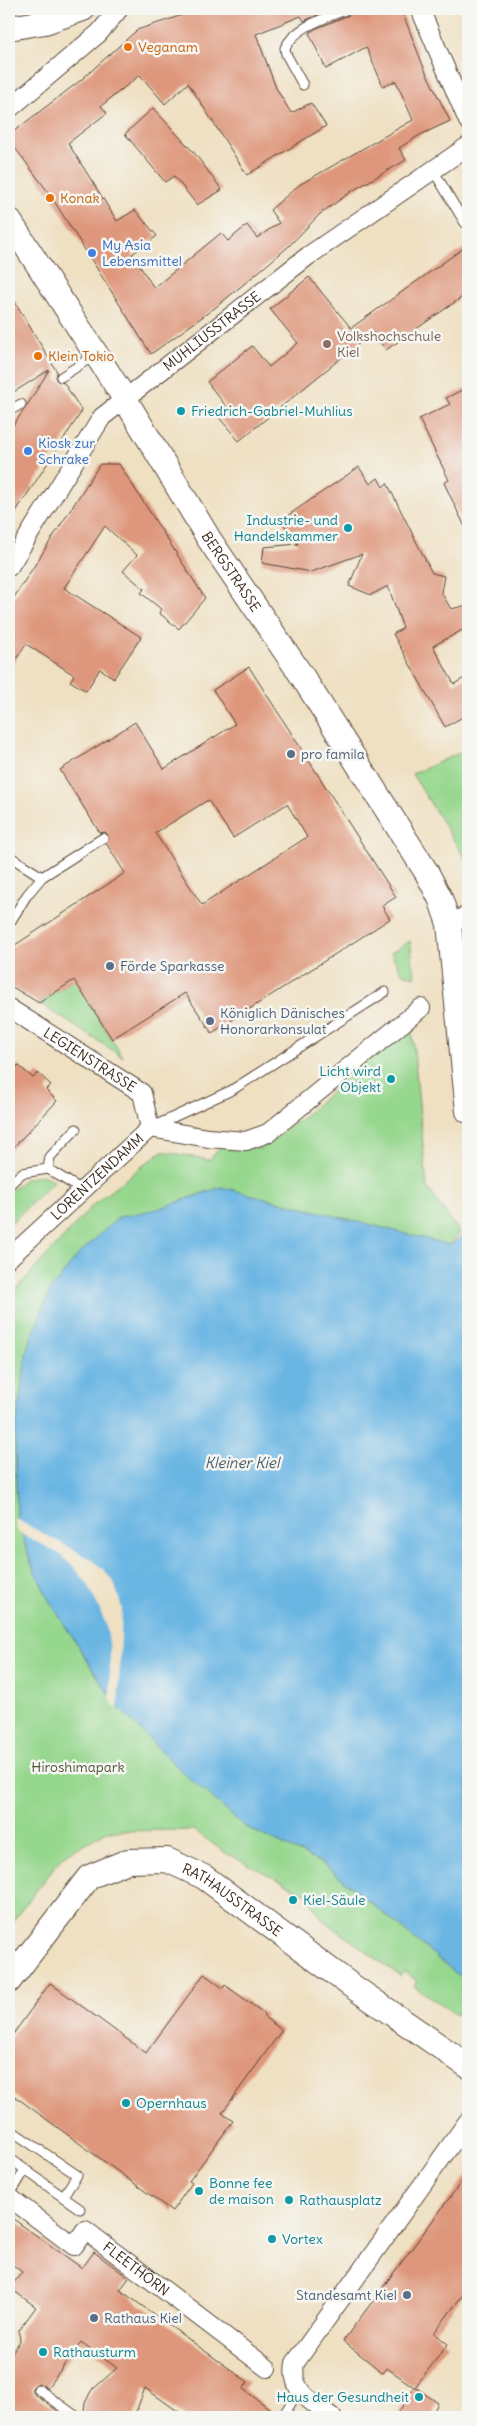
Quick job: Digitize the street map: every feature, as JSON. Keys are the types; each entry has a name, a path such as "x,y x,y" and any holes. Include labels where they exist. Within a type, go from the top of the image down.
{"street":[{"path":"9,28 45,22 83,9"},
{"path":"9,109 99,34 120,9"},
{"path":"420,9 468,121"},
{"name":"MUHLIUSSTRASSE","path":"9,567 102,417 308,256 468,146"},
{"name":"BERGSTRASSE","path":"9,220 125,399 209,539 302,676 427,873 440,898 459,919 468,1111"},
{"name":"LEGIENSTRASSE","path":"9,1008 142,1093 150,1128"},
{"name":"LORENTZENDAMM","path":"10,1254 150,1128 208,1138 246,1141 268,1133 421,1008"},
{"name":"RATHAUSSTRASSE","path":"9,1981 89,1877 128,1861 167,1860 204,1877 352,1986 468,2066"},
{"path":"332,2417 299,2391 292,2376 295,2362 468,2122"},
{"name":"FLEETHÖRN","path":"9,2197 74,2246 85,2230 267,2368"}],"lane":[{"path":"302,85 286,54 285,48 289,40 306,27 347,9"},
{"path":"433,170 465,223"},
{"path":"60,378 96,354"},
{"path":"9,412 21,404"},
{"path":"9,924 27,895 42,877 103,838"},
{"path":"9,856 42,877"},
{"path":"150,1128 168,1118 232,1090 385,992"},
{"path":"48,1169 50,1157 76,1129"},
{"path":"9,1185 22,1173 48,1169 82,1190"},
{"path":"9,2129 77,2175 63,2197"},
{"path":"9,2158 80,2209"},
{"path":"9,2197 25,2170"},
{"path":"38,2389 77,2417"},
{"path":"282,2417 299,2391"}],"green space":[{"path":"468,749 468,863 412,774"},
{"path":"410,941 415,977 402,973 391,953"},
{"path":"91,969 78,986 123,1057 39,1003"},
{"name":"Hiroshimapark","path":"411,1020 427,1187 460,1233 450,1245 221,1187 158,1209 119,1217 51,1289 27,1349 15,1435 17,1519 31,1563 50,1602 116,1705 244,1826 324,1864 468,1983 468,2018 459,2011 456,2015 414,1986 417,1981 404,1971 400,1976 322,1919 308,1895 224,1852 194,1830 107,1831 62,1857 9,1926 9,1297 95,1203 162,1151 209,1160 230,1137 259,1149 302,1118"},
{"path":"42,1175 54,1181 9,1225 9,1192 25,1179"}],"water":[{"name":"Kleiner Kiel","path":"221,1187 450,1245 468,1232 468,1983 324,1864 244,1826 182,1772 116,1705 50,1602 31,1563 17,1519 15,1435 27,1349 51,1289 79,1254 119,1217 158,1209"}],"pier":[{"path":"14,1518 89,1558 113,1580 122,1608 118,1707 115,1707 110,1699 110,1648 106,1624 89,1586 75,1568 58,1553 18,1532"}],"building":[{"path":"201,9 331,9 304,21 301,16 256,34 276,88 291,113 311,103 326,126 247,175 188,83 165,104 140,75 101,106 107,113 68,143 117,221 135,210 157,236 132,254 154,288 221,233 228,241 247,225 257,238 279,223 270,210 299,185 413,120 396,81 383,86 366,47 326,69 309,33 315,29 349,15 353,9 401,9 424,68 450,121 420,135 399,148 406,160 352,191 320,214 288,247 256,274 216,307 151,354 49,193 9,140 9,135 81,80 137,30"},
{"path":"153,108 196,155 222,190 197,205 174,176 165,182 125,134"},
{"name":"Volkshochschule Kiel","path":"468,245 468,293 386,350 373,332 239,441 216,414 226,406 207,382 252,346 269,367 298,343 270,309 309,277 351,328"},
{"path":"9,292 57,372 56,380 64,383 82,411 9,522 9,431 49,370 9,395"},
{"path":"468,387 468,533 444,483 449,480 419,419 450,404 446,398"},
{"path":"100,464 119,464 205,598 179,629 159,613 161,609 141,593 144,589 123,571 137,555 105,526 64,588 141,637 114,678 100,669 86,691 70,681 74,675 26,644 9,670 9,605"},
{"name":"Industrie- und Handelskammer","path":"359,467 370,484 378,478 383,487 387,483 432,573 444,576 441,592 451,609 468,605 468,627 433,646 454,684 468,676 468,714 445,727 393,634 403,628 388,586 371,595 349,586 362,554 311,572 262,563 264,547 298,544 281,520"},
{"path":"249,667 396,897 382,906 390,919 212,1033 185,993 112,1039 74,980 39,1003 9,985 9,949 125,873 106,843 108,835 105,832 100,833 60,770 135,722 164,769 235,724 213,690","holes":["208,800 233,838 287,804 307,837 202,905 155,833"]},
{"path":"18,1065 33,1078 38,1073 51,1085 46,1090 57,1101 9,1152 9,1075"},
{"name":"Opernhaus","path":"204,1974 223,1988 225,1985 265,2014 264,2017 282,2030 222,2113 233,2121 189,2181 192,2183 172,2211 9,2092 9,2040 50,1983 146,2053"},
{"path":"468,2173 468,2288 434,2333 448,2344 415,2387 438,2403 431,2417 396,2417 414,2387 387,2368 383,2373 343,2341"},
{"name":"Rathaus Kiel","path":"9,2216 82,2268 94,2252 129,2278 120,2290 248,2382 243,2389 277,2414 276,2417 186,2417 145,2388 134,2417 83,2417 85,2403 91,2391 117,2368 81,2342 47,2388 38,2383 32,2388 34,2394 66,2417 9,2417 9,2357 20,2341 19,2330 36,2307 10,2288 22,2272 9,2262"}],"place":[{"name":"Veganam","path":"128,47"},
{"name":"Konak","path":"50,198"},
{"name":"My Asia Lebensmittel","path":"92,253"},
{"name":"Volkshochschule Kiel","path":"327,344"},
{"name":"Klein Tokio","path":"38,356"},
{"name":"Friedrich-Gabriel-Muhlius","path":"181,411"},
{"name":"Kiosk zur Schrake","path":"28,451"},
{"name":"Industrie- und Handelskammer","path":"348,528"},
{"name":"pro famila","path":"291,754"},
{"name":"Förde Sparkasse","path":"110,966"},
{"name":"Königlich Dänisches Honorarkonsulat","path":"210,1021"},
{"name":"Licht wird Objekt","path":"391,1079"},
{"name":"Kiel-Säule","path":"293,1900"},
{"name":"Opernhaus","path":"126,2103"},
{"name":"Bonne fee de maison","path":"199,2191"},
{"name":"Rathausplatz","path":"289,2200"},
{"name":"Vortex","path":"272,2239"},
{"name":"Standesamt Kiel","path":"407,2295"},
{"name":"Rathaus Kiel","path":"94,2318"},
{"name":"Rathausturm","path":"43,2352"},
{"name":"Haus der Gesundheit","path":"419,2397"}]}
